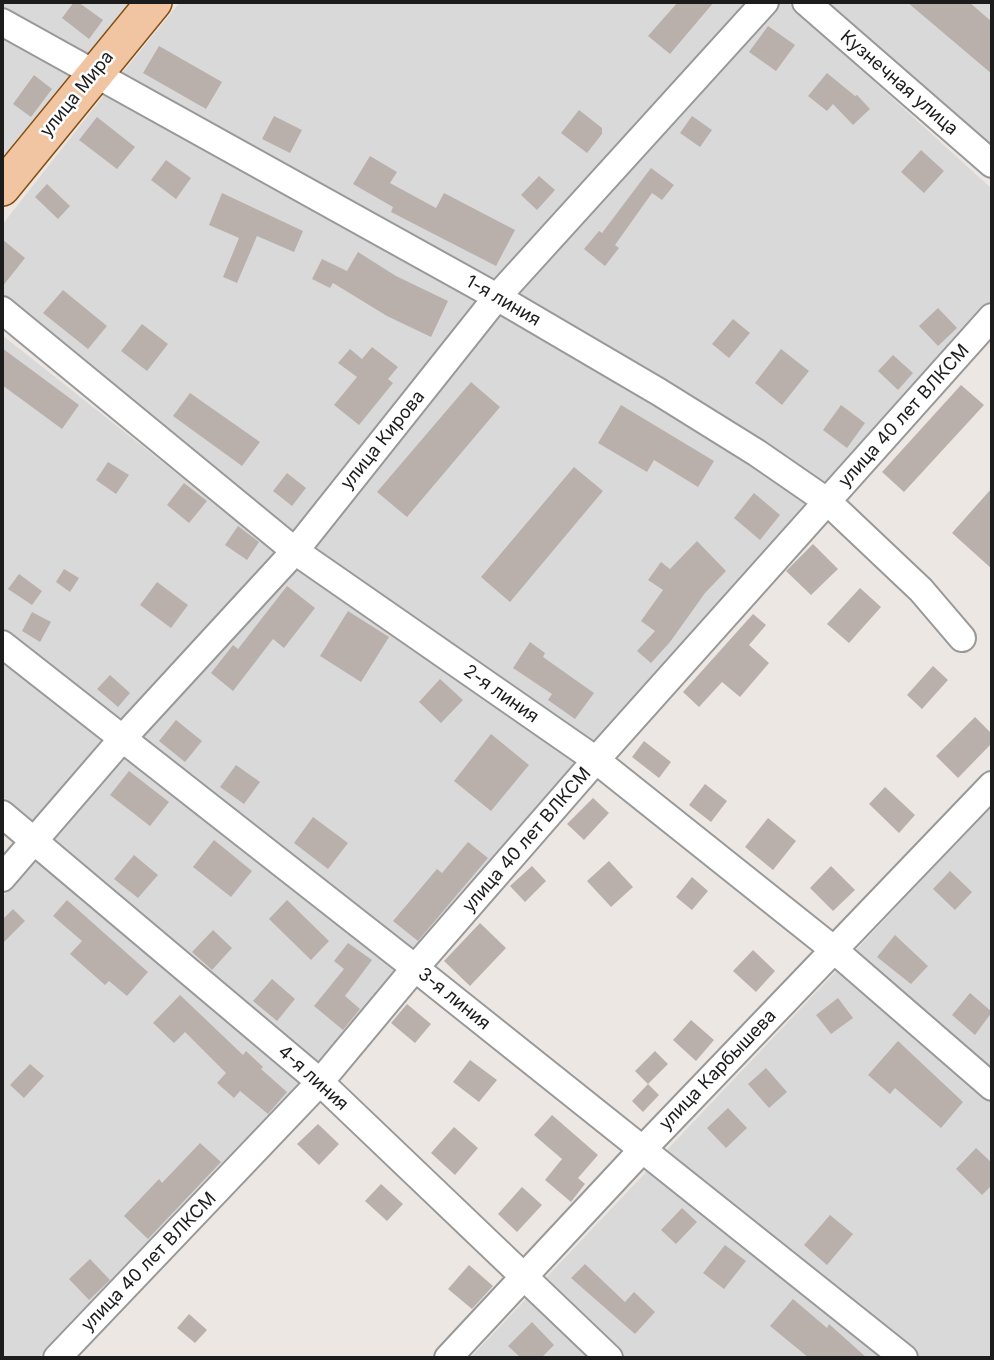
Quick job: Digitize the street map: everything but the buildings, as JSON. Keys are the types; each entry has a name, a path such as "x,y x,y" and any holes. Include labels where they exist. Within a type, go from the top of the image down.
{"main road":[{"name":"улица Мира","path":"2,188 154,2"}],"street":[{"name":"улица Кирова","path":"2,878 122,739 295,551 497,297 765,2"},
{"name":"Кузнечная улица","path":"806,2 992,164"},
{"name":"1-я линия","path":"2,22 497,297 659,392 828,502 921,590 962,638"},
{"name":"2-я линия","path":"2,310 295,551 596,761 833,949 992,1087"},
{"name":"улица 40 лет ВЛКСМ","path":"57,1358 320,1082 415,968 596,761 992,317"},
{"name":"3-я линия","path":"2,644 415,968 904,1358"},
{"name":"улица Карбышева","path":"448,1358 522,1276 992,785"},
{"name":"4-я линия","path":"2,814 34,844 320,1082 610,1358"}],"shaded area":[{"path":"2,2 135,2 87,56 2,7"},
{"path":"180,2 746,2 493,280 118,78"},
{"path":"782,2 787,2 992,189 992,299 825,485 517,294"},
{"path":"819,2 992,2 992,149"},
{"path":"2,38 71,77 2,161"},
{"path":"104,95 479,297 290,535 2,293 2,225"},
{"path":"502,310 810,501 591,745 311,551"},
{"path":"2,335 275,551 118,722 2,631"},
{"path":"297,567 576,762 412,952 139,738"},
{"path":"2,658 104,738 32,823 2,796"},
{"path":"125,755 397,968 318,1062 53,841"},
{"path":"992,805 992,1358 470,1358 857,949"},
{"path":"37,858 303,1079 38,1358 2,1358 2,898"}]}
